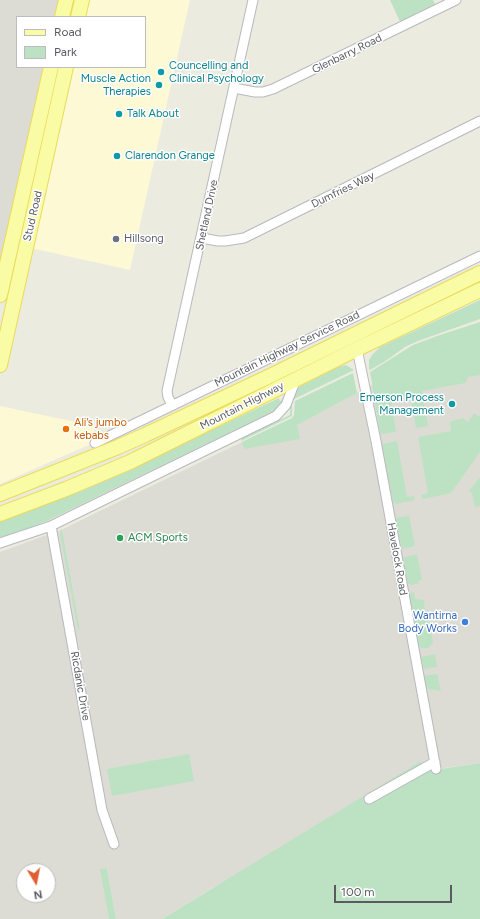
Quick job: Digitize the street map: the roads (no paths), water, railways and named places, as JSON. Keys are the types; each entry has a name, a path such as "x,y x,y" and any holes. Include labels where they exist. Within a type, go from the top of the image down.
{"main road":[{"path":"62,16 66,0"},
{"path":"78,16 82,0"},
{"name":"Stud Road","path":"0,295 51,68"},
{"name":"Stud Road","path":"0,365 66,68"},
{"path":"6,269 19,253 31,224"},
{"name":"Mountain Highway","path":"4,489 77,464 118,447 480,273"},
{"name":"Mountain Highway","path":"0,514 66,489 130,462 357,349 480,290"},
{"path":"350,336 357,349"},
{"path":"77,464 83,468 91,470 130,462"}],"street":[{"name":"Shetland Drive","path":"172,405 168,397 167,390 254,0"},
{"name":"Glenbarry Road","path":"234,88 254,92 273,89 456,0"},
{"name":"Dumfries Way","path":"201,238 218,242 244,238 480,121"},
{"name":"Mountain Highway Service Road","path":"95,443 480,256"},
{"name":"Havelock Road","path":"357,349 376,441 436,766 369,799"},
{"path":"0,543 51,526 276,416 286,406 296,379"},
{"name":"Ricdanic Drive","path":"51,526 102,810 114,844"}],"place":[{"name":"Councelling and Clinical Psychology","path":"161,72"},
{"name":"Muscle Action Therapies","path":"159,85"},
{"name":"Talk About","path":"119,114"},
{"name":"Clarendon Grange","path":"117,156"},
{"name":"Hillsong","path":"116,239"},
{"name":"Emerson Process Management","path":"452,404"},
{"name":"Ali’s jumbo kebabs","path":"66,429"},
{"name":"ACM Sports","path":"120,538"},
{"name":"Wantirna Body Works","path":"465,622"}]}
